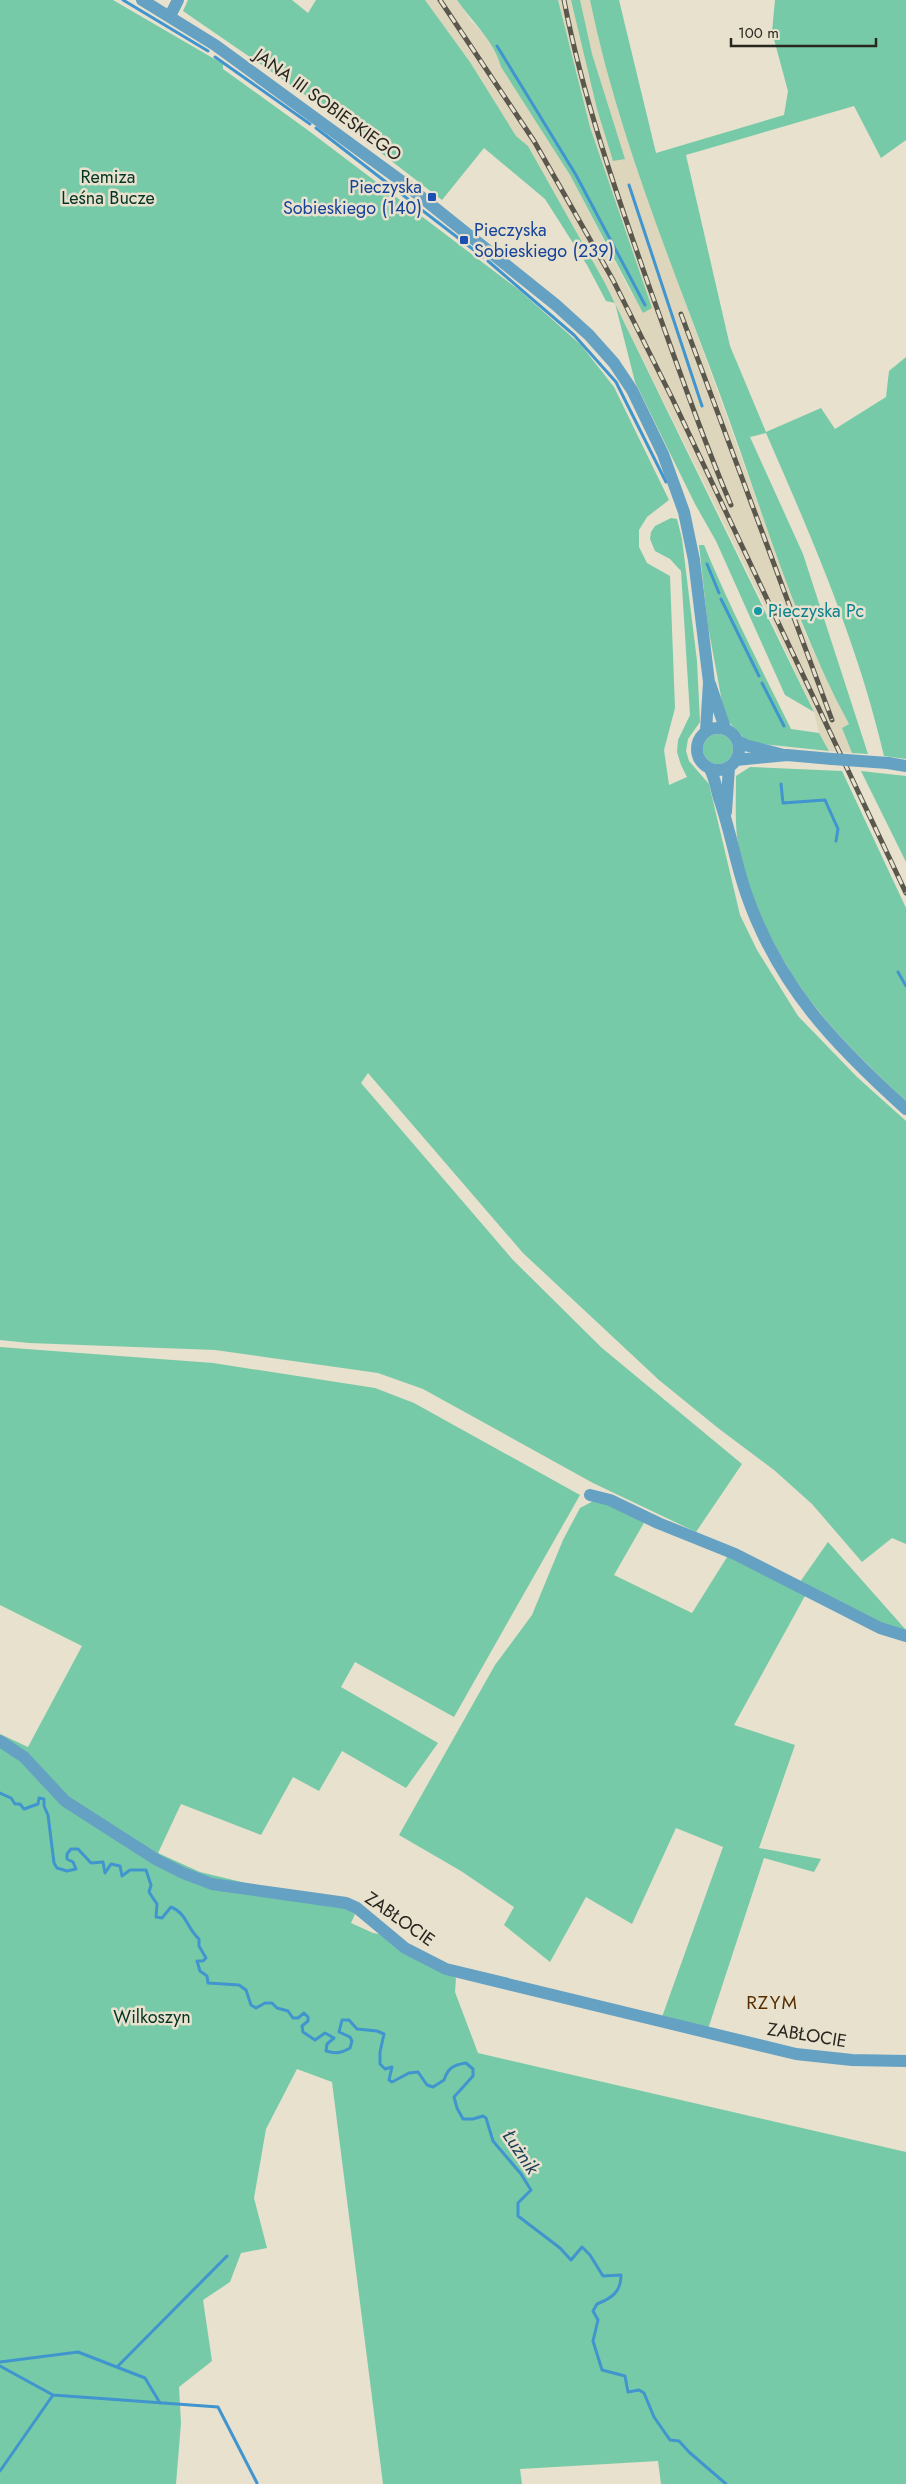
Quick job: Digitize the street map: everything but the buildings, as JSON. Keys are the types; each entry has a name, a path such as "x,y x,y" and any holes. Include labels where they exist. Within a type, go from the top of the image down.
{"street":[{"name":"JANA III SOBIESKIEGO","path":"142,0 170,16 266,80 400,180 524,278 577,324 607,354 632,390 663,454 680,497 694,560 709,682 706,731"},
{"path":"170,16 178,0"},
{"name":"JANA III SOBIESKIEGO","path":"709,682 725,728"},
{"path":"787,756 733,764 716,770 703,765 696,751 697,743 706,731 712,728 725,728 745,745 787,756 906,766"},
{"path":"726,814 733,764 739,754 738,741"},
{"path":"710,769 726,814 733,850 746,894 765,938 784,973 810,1012 833,1040 906,1109"},
{"path":"590,1495 610,1500 658,1524 735,1554 880,1628 906,1636"},
{"name":"ZABŁOCIE","path":"0,1741 24,1757 65,1801 157,1860 212,1884 346,1903 357,1908 405,1948 446,1969 796,2054 852,2060 906,2061"}],"shaded area":[{"path":"425,0 457,0 471,21 486,36 498,56 501,67 570,175 632,295 652,308 590,127 558,0 590,0 613,90 642,182 805,634 849,724 842,728 852,753 829,751 819,733 814,712 763,603 605,283 528,146 516,136 470,62"}],"green space":[{"name":"Remiza Leśna Bucze","path":"0,0 113,0 223,64 223,69 309,131 519,290 581,345 614,387 669,500 647,517 639,530 639,547 647,563 670,576 675,708 664,750 669,785 687,777 677,752 678,740 690,715 681,571 670,559 655,551 650,539 651,532 655,526 671,518 677,519 682,539 697,661 700,722 688,739 686,751 689,761 709,784 740,915 757,950 798,1016 857,1077 906,1121 906,1544 892,1538 862,1562 812,1504 774,1470 659,1380 523,1253 368,1073 361,1083 513,1260 602,1348 742,1464 696,1532 593,1483 423,1389 378,1373 215,1350 29,1343 0,1340"},
{"path":"188,0 292,0 308,13 316,0 425,0 470,62 516,136 528,146 615,303 606,301 587,265 545,199 484,148 442,200 311,99 183,11"},
{"path":"457,0 558,0 590,127 652,308 643,313 570,175 501,67 498,57 488,40"},
{"path":"571,0 580,0 592,54 625,159 613,161 597,109"},
{"path":"590,0 619,0 656,153 784,115 788,91 772,32 775,0 906,0 906,140 881,158 854,106 686,155 730,346 766,432 821,408 835,429 886,397 889,371 906,357 906,759 884,756 861,673 817,552 766,433 750,437 803,554 868,754 852,753 842,728 849,724 829,685 795,605 722,400 648,202 616,102"},
{"path":"615,304 814,712 785,695 716,541 695,504 635,382"},
{"path":"699,545 704,545 735,615 791,729 819,733 829,751 753,743 746,740 725,718 708,626"},
{"path":"718,734 728,739 733,749 728,759 718,764 708,759 703,749 708,739"},
{"path":"750,767 842,771 906,908 906,1101 840,1036 821,1014 787,967 772,940 748,883 738,846 736,829 736,776"},
{"path":"861,771 906,776 906,862"},
{"name":"Wilkoszyn","path":"0,1347 213,1363 375,1388 414,1403 580,1495 454,1717 355,1662 341,1687 438,1743 406,1788 342,1751 319,1791 293,1777 261,1835 181,1804 158,1853 200,1872 345,1907 355,1914 351,1923 373,1933 384,1935 407,1953 456,1978 455,1992 478,2053 906,2152 906,2484 661,2484 658,2461 520,2469 522,2484 383,2484 332,2082 297,2069 266,2129 254,2198 267,2248 241,2253 230,2282 203,2300 212,2361 179,2387 181,2423 176,2484 0,2484 0,1734 28,1747 82,1646 0,1605"},
{"path":"597,1499 645,1521 614,1575 692,1613 729,1554 806,1594 734,1725 795,1745 759,1848 821,1859 814,1872 764,1858 708,2029 662,2017 723,1847 676,1828 632,1924 586,1897 550,1962 504,1925 514,1907 461,1871 399,1835 495,1665 532,1615 563,1540 580,1508"},
{"path":"828,1542 906,1630 891,1629 800,1582"}],"waterway":[{"path":"123,0 208,51"},
{"path":"497,46 576,175 645,305"},
{"path":"215,57 310,124"},
{"path":"316,128 408,199"},
{"path":"629,185 702,406"},
{"path":"414,204 483,257"},
{"path":"488,261 574,335 616,382 666,482"},
{"path":"707,564 719,593"},
{"path":"721,599 759,676"},
{"path":"762,683 784,726"},
{"path":"781,784 783,803 825,800 838,829 836,841"},
{"path":"898,972 906,986"},
{"name":"Łużnik","path":"0,1793 11,1798 15,1804 20,1804 24,1809 38,1804 39,1798 44,1799 54,1863 57,1868 67,1871 76,1869 73,1862 67,1859 67,1854 71,1849 78,1849 91,1863 103,1862 105,1873 111,1864 120,1866 122,1876 130,1870 146,1870 151,1885 149,1892 157,1904 156,1917 162,1918 171,1907 184,1917 199,1939 199,1946 206,1958 203,1961 197,1961 200,1971 207,1976 208,1983 239,1985 246,1990 251,2005 256,2008 265,2003 272,2003 277,2008 288,2011 293,2018 298,2018 304,2013 308,2017 308,2021 302,2026 303,2032 315,2040 325,2033 334,2038 327,2044 326,2051 338,2053 350,2048 352,2041 350,2037 339,2032 342,2020 349,2020 357,2029 377,2031 384,2034 380,2052 380,2064 385,2069 392,2067 389,2080 392,2082 409,2073 418,2072 427,2085 433,2087 444,2080 449,2070 454,2066 466,2063 473,2069 473,2076 454,2097 457,2108 463,2119 483,2116 486,2118 493,2141 521,2174 531,2190 518,2203 518,2216 560,2248 571,2260 582,2247 590,2255 603,2276 621,2275 621,2281 615,2294 597,2304 593,2311 598,2320 593,2341 602,2370 625,2376 628,2392 639,2390 644,2393 654,2417 670,2440 679,2441 726,2484"},
{"path":"117,2367 227,2256"},
{"path":"0,2362 78,2352 145,2378 160,2403"},
{"path":"0,2366 53,2395"},
{"path":"0,2471 53,2395 218,2407 257,2483"}],"railway":[{"path":"440,0 534,141 613,280 673,400 906,893"},
{"path":"564,0 581,74 613,182 689,398 731,505"},
{"path":"681,314 832,720"}],"place":[{"name":"Pieczyska Sobieskiego (140)","path":"432,197"},
{"name":"Pieczyska Sobieskiego (239)","path":"464,240"},
{"name":"Pieczyska Pc","path":"758,611"}],"district":[{"name":"RZYM","path":"772,2002"}]}
